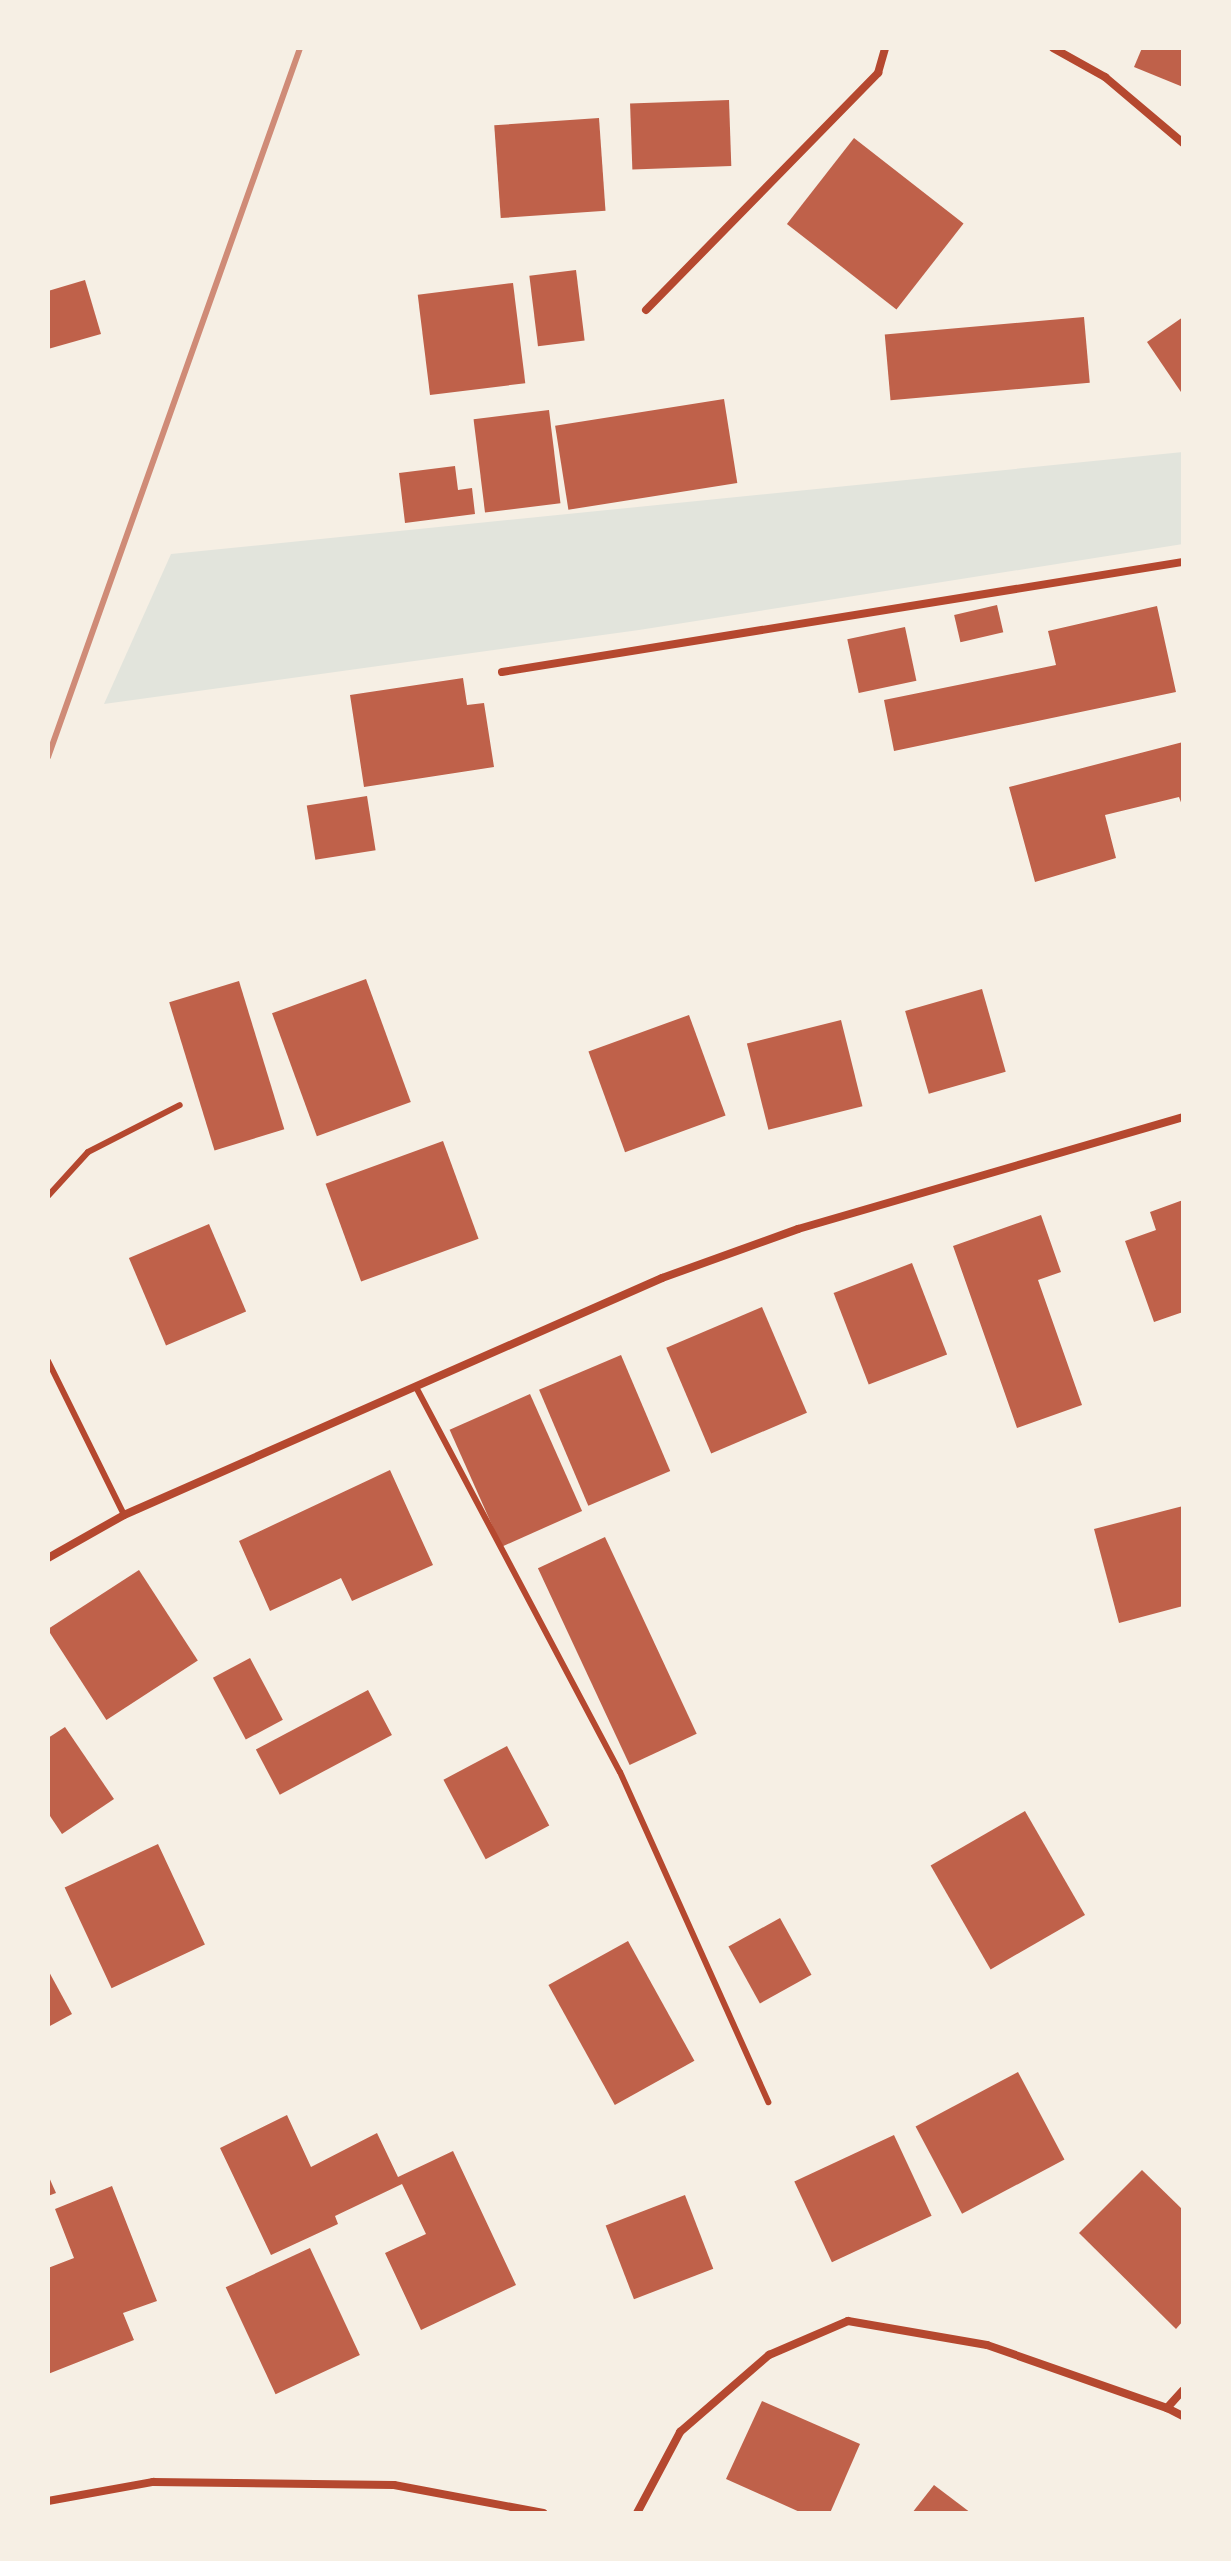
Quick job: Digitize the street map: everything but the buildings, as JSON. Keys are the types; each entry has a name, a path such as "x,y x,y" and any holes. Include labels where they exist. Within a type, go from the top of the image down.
{"street":[{"path":"646,310 878,73 885,48"},
{"path":"1053,48 1105,77 1183,143"},
{"path":"502,672 1183,562"},
{"path":"48,1558 124,1515 417,1389 662,1278 798,1229 1183,1117"},
{"path":"637,2513 656,2469 680,2432 769,2355 848,2321 987,2345 1183,2416"},
{"path":"1167,2408 1183,2390"},
{"path":"48,2501 153,2482 394,2485 543,2513"}],"lane":[{"path":"48,1196 88,1152 180,1105"},
{"path":"48,1361 124,1515"},
{"path":"417,1389 620,1772 768,2102"}],"shaded area":[{"path":"1183,452 1183,544 639,630 104,704 171,554"}],"railway":[{"path":"48,757 300,48"}]}
